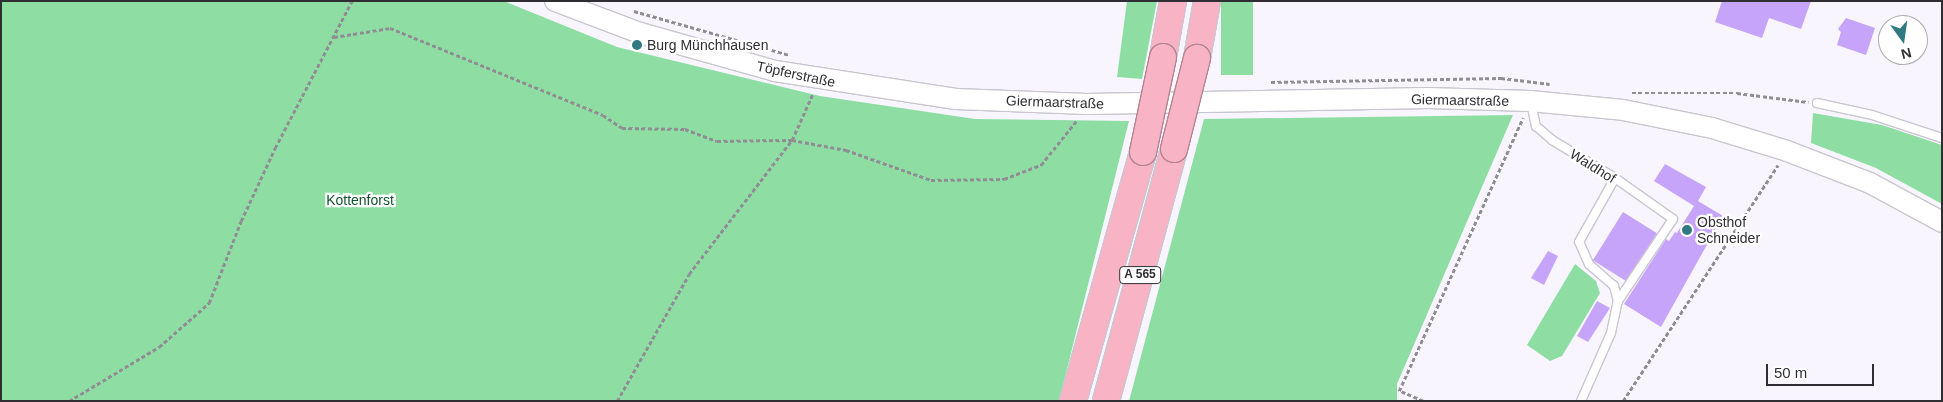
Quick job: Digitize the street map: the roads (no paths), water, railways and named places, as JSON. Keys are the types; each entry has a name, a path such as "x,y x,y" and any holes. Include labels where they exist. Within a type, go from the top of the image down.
{"highway":[{"name":"A 565","path":"1073,401 1143,152 1173,1"},
{"name":"A 565","path":"1106,401 1197,58 1207,1"}],"main road":[{"name":"Töpferstraße","path":"555,1 640,33 775,71 956,99"},
{"name":"Giermaarstraße","path":"956,99 1080,104 1428,98 1530,101 1623,110 1712,128 1787,151 1870,184 1942,222"}],"lane":[{"name":"Waldhof","path":"1530,101 1536,126 1552,140 1615,178 1673,219 1618,301"},
{"path":"1817,103 1872,115 1942,138"},
{"path":"1580,401 1611,333 1618,301 1614,286 1589,264 1579,242 1615,178"}],"place":[{"name":"Burg Münchhausen","path":"637,45"},
{"name":"Obsthof Schneider","path":"1687,230"}],"park label":[{"name":"Kottenforst","path":"360,200"}]}
